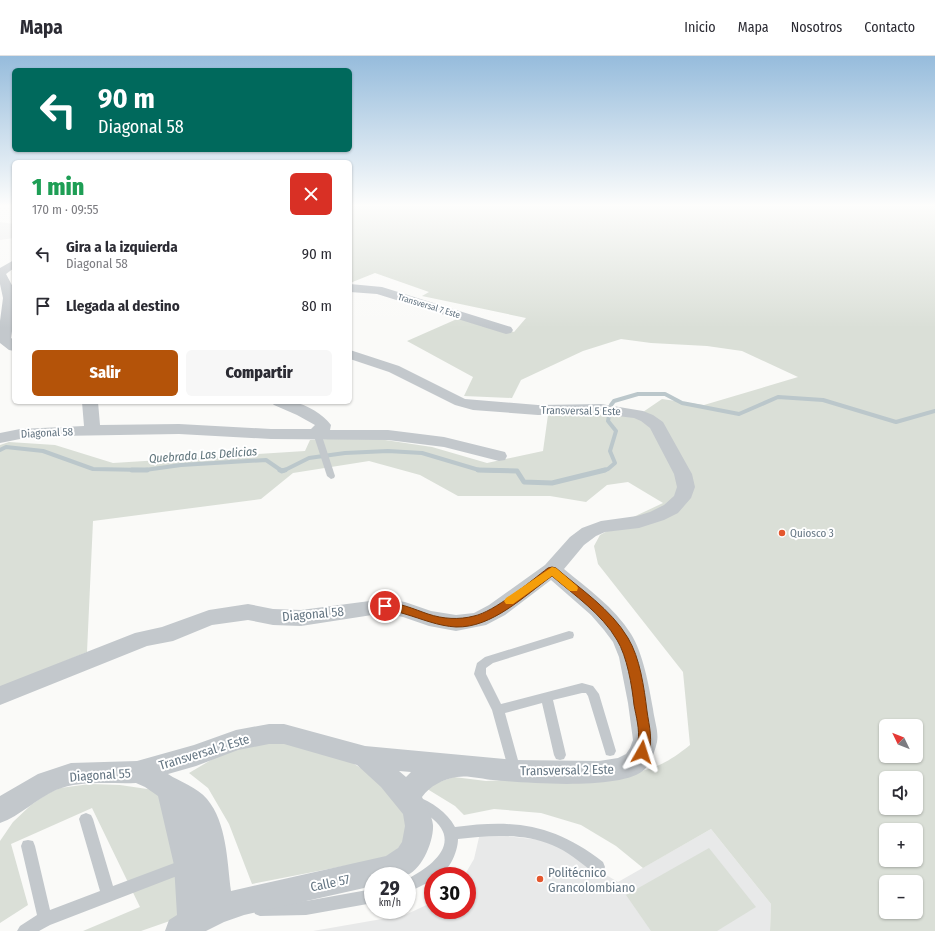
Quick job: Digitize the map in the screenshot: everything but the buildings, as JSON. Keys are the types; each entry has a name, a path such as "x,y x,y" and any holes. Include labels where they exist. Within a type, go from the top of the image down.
{"street":[{"path":"9,332 10,307 12,298 8,285 0,273 12,264"},
{"name":"Transversal 7 Este","path":"352,288 378,290 506,330"},
{"name":"Transversal 5 Este","path":"352,355 394,369 460,402 473,405 538,410 601,409 625,412 647,418 657,425 683,474 686,487 682,498 671,509 657,516 639,522 602,527 589,532 577,542 552,570"},
{"path":"90,404 93,431"},
{"path":"284,404 310,415 321,422 323,425 322,429 317,433"},
{"name":"Diagonal 58","path":"0,438 20,434 179,429 271,434 317,433 388,435 415,437 472,448 499,456"},
{"name":"Diagonal 58","path":"0,696 142,639 165,635 209,618 248,612 273,617 301,618 385,606 405,610 429,618 456,623 478,620 498,610 552,570"},
{"name":"Transversal 2 Este","path":"137,772 196,755 236,740 268,734 284,734 365,757 515,771 599,772 622,769 635,762 642,752 645,740 637,684 630,657 623,639 612,624 599,610 552,570"},
{"name":"Calle 57","path":"186,926 219,909 244,901 390,869 401,864 410,856 416,845 419,826 414,810 399,788 365,757"},
{"name":"Transversal 2 Este","path":"406,797 416,782 427,775 461,766"},
{"path":"137,772 154,779 185,797 197,807 203,817 208,830 219,909"},
{"name":"Diagonal 55","path":"0,811 21,796 48,782 71,774 137,772"},
{"path":"169,789 188,864 186,926"}],"lane":[{"path":"317,433 331,476"},
{"path":"515,771 498,710 480,674 481,666 489,660 569,635"},
{"path":"498,710 582,688 589,689 594,694 610,752"},
{"path":"546,698 560,755"},
{"path":"406,797 426,806 438,814 452,834 454,842 447,857 438,869 423,880 416,883"},
{"path":"86,819 108,895"},
{"path":"452,834 481,830 518,831 545,836 573,849 598,867"},
{"path":"28,846 45,919"},
{"path":"25,931 45,919 188,864"},
{"path":"219,909 306,908 364,898"}],"shaded area":[{"path":"352,247 935,247 935,931 770,931 771,904 711,829 643,868 616,846 581,825 541,813 494,809 464,815 455,806 424,787 454,777 486,781 634,773 664,763 690,745 683,672 598,564 594,546 600,535 663,503 628,482 607,485 586,502 550,496 458,496 420,475 369,461 293,473 261,499 93,521 87,652 0,688 0,445 9,442 55,445 113,463 305,451 310,440 365,437 432,447 487,463 543,451 548,415 643,412 662,399 704,405 798,377 742,351 707,346 651,343 621,339 583,351 521,380 512,398 464,396 473,377 407,341 466,315 514,332 526,318 422,296 429,292 375,273 352,282"},
{"path":"276,740 343,757 380,780 406,804 412,832 394,853 380,859 252,884 229,824 208,788 189,773 216,757 250,745"},
{"path":"90,784 120,785 154,790 168,802 187,915 141,931 83,931 140,907 92,808 11,844 28,905 0,923 0,841 13,822 31,805 47,794 60,788"},
{"name":"Politécnico Grancolombiano","path":"711,829 771,904 770,931 313,931 382,919 416,919 416,910 424,906 424,919 476,919 476,867 469,867 474,859 480,833 549,841 618,882"},
{"path":"709,848 756,907 717,931 651,931 626,895"}],"waterway":[{"name":"Quebrada Las Delicias","path":"601,471 608,469 615,463 610,451 616,431 608,421 611,405 614,401 638,394 665,394 682,403 739,414 778,397 823,400 896,422 935,411"},
{"name":"Quebrada Las Delicias","path":"0,450 6,447 43,451 93,469 145,470"},
{"name":"Quebrada Las Delicias","path":"285,470 309,458 345,453 388,451 422,453 482,470"},
{"name":"Quebrada Las Delicias","path":"145,470 181,465 266,460 282,471"},
{"name":"Quebrada Las Delicias","path":"132,470 145,470"},
{"name":"Quebrada Las Delicias","path":"482,470 517,471 524,482 552,483 601,471"},
{"name":"Quebrada Las Delicias","path":"482,470 507,471"}],"slow traffic":[{"path":"510,601 552,570 573,588"}],"place":[{"name":"Quiosco 3","path":"782,533"},
{"name":"Politécnico Grancolombiano","path":"540,879"}],"route":[{"path":"385,606 405,610 429,618 456,623 478,620 498,610 552,570 599,610 623,639 630,657 637,684 643,719 645,740 642,752"}]}
